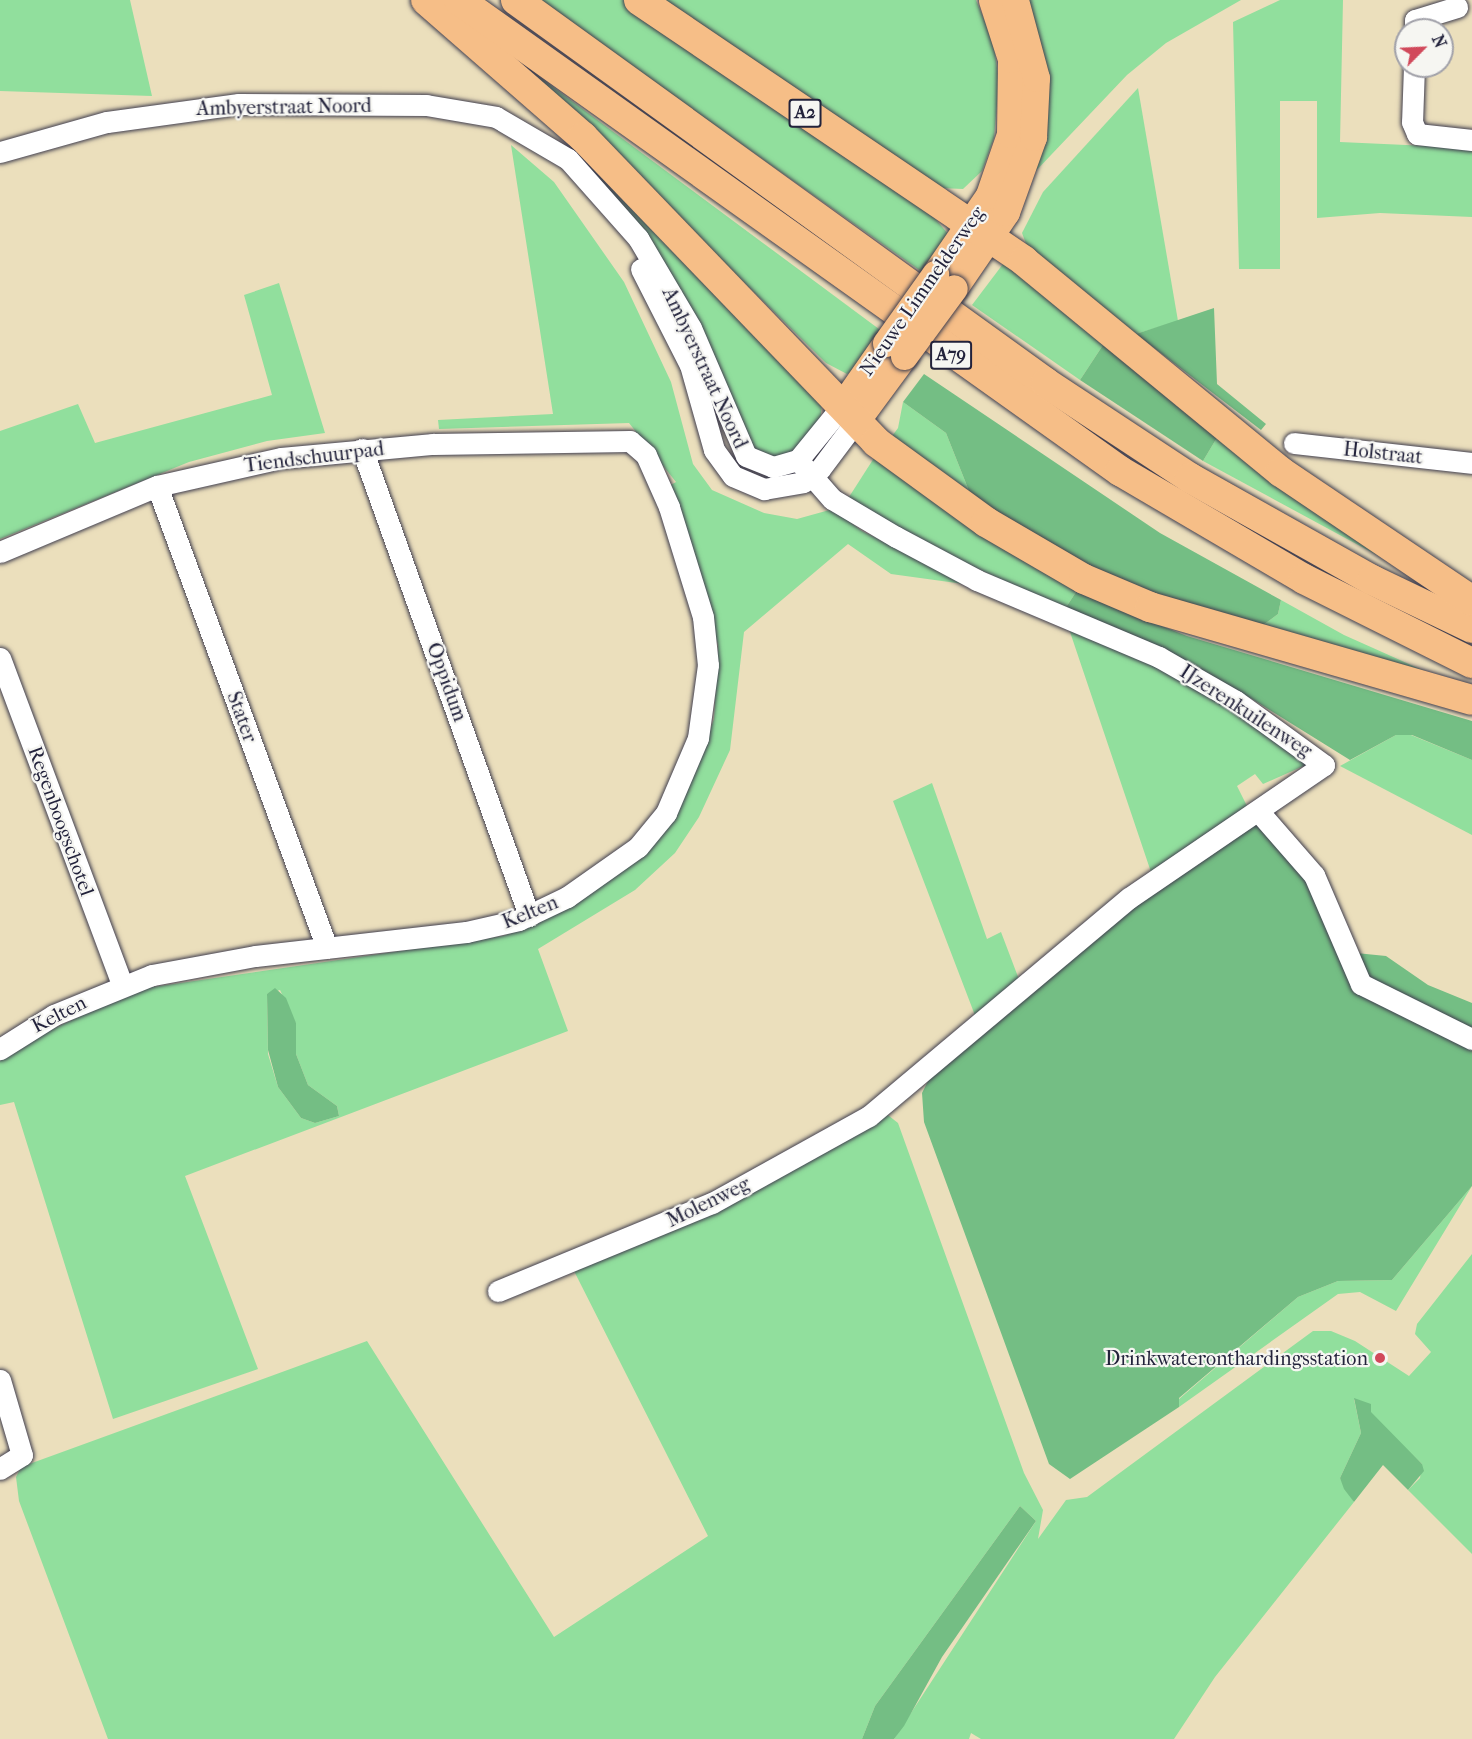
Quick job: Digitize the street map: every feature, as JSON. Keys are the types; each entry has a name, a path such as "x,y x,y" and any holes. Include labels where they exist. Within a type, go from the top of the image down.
{"highway":[{"path":"426,0 583,136 849,413 986,522 1092,582 1190,620 1472,700"},
{"name":"A79","path":"459,0 1120,471 1304,579 1472,663"},
{"name":"A79","path":"516,0 1046,383 1172,466 1287,535 1472,628"},
{"name":"A2","path":"639,0 980,232"},
{"path":"980,232 1281,472 1472,600"}],"main road":[{"name":"Nieuwe Limmelderweg","path":"980,232 1004,160 1012,118 1011,59 992,0"},
{"name":"Nieuwe Limmelderweg","path":"849,413 980,232 1019,185 1036,120 1032,51 1015,0"}],"street":[{"path":"1421,18 1457,7"},
{"path":"1414,78 1412,122 1417,134 1472,140"},
{"name":"Ambyerstraat Noord","path":"0,152 107,122 250,104 456,108 496,117 530,139 568,159 587,178 653,261 718,385 741,450 767,466 798,460"},
{"name":"Ambyerstraat Noord","path":"530,139 608,219 640,267 690,365 725,468 741,481 764,489 790,487 812,476 849,413"},
{"path":"798,460 849,413"},
{"name":"Tiendschuurpad","path":"0,552 157,486 230,467 362,449 529,441 630,441 642,447"},
{"name":"Holstraat","path":"1294,443 1472,463"},
{"name":"Kelten","path":"0,1049 54,1015 122,985 192,966 466,932 529,916 598,879 638,847 674,797 698,738 707,682 703,617 669,507 642,447"},
{"name":"Oppidum","path":"362,449 529,916"},
{"name":"IJzerenkuilenweg","path":"798,460 832,499 896,537 977,580 1160,657 1236,701 1321,760 1319,771 1129,898 905,1088"},
{"name":"Stater","path":"157,486 327,948"},
{"name":"Regenboogschotel","path":"0,658 122,985"},
{"path":"1259,812 1314,875 1361,984 1472,1039"},
{"name":"Molenweg","path":"498,1291 712,1203 848,1129 905,1088"},
{"path":"0,1380 12,1444 1,1469"}],"green space":[{"path":"0,0 130,0 152,96 0,91"},
{"path":"538,0 623,0 926,208 949,235 922,272"},
{"path":"662,0 976,0 993,41 999,81 994,138 982,171 963,189 940,188"},
{"path":"1026,0 1241,0 1166,43 1127,75 1032,175 1048,119 1049,93"},
{"path":"1280,0 1343,0 1340,142 1472,148 1472,217 1380,213 1317,218 1317,101 1280,101 1280,269 1239,269 1233,22"},
{"path":"522,64 883,332 858,367 847,374 826,363"},
{"path":"1138,88 1178,321 1136,334 1028,249 1022,233 1043,192"},
{"path":"511,145 554,182 624,282 671,382 693,464 712,490 764,513 797,519 833,509 862,531 971,585 891,574 848,544 744,632 730,750 699,817 675,853 635,890 538,949 568,1031 185,1176 258,1369 113,1419 14,1102 0,1105 0,1061 18,1045 139,989 503,936 538,923 581,899 656,836 692,779 714,719 718,645 669,486 676,482 629,423 439,429 438,420 553,414","holes":["280,990 296,1024 296,1054 308,1085 337,1106 339,1116 315,1123 301,1118 278,1087 268,1054 267,994"]},
{"path":"591,158 822,403 820,423 796,452 775,459 752,453 734,411 583,167"},
{"path":"1006,260 1105,342 1080,380 972,305"},
{"path":"279,283 325,433 267,441 189,462 0,539 0,431 78,404 95,443 272,395 244,295"},
{"path":"1214,308 1217,384 1266,424 1261,430 1136,334"},
{"path":"1105,342 1218,436 1203,461 1080,380"},
{"path":"924,374 1160,533 1281,600 1278,614 1259,628 1112,579 973,501 946,433 903,402"},
{"path":"903,402 946,433 973,501 887,443 898,428"},
{"path":"1218,436 1410,573 1203,461"},
{"path":"874,458 1076,592 1065,609 907,536 849,497"},
{"path":"1076,592 1187,636 1472,721 1472,760 1412,735 1396,735 1350,760 1252,699 1065,609"},
{"path":"1281,600 1344,635 1467,690 1259,628 1278,614"},
{"path":"1068,626 1180,674 1308,764 1263,784 1255,774 1237,786 1250,812 1152,875"},
{"path":"1396,735 1411,735 1472,760 1472,835 1340,766"},
{"path":"932,783 987,939 1001,932 1020,982 976,1018 893,801"},
{"path":"1256,824 1262,824 1309,868 1336,951 1386,956 1428,985 1472,1003 1472,1186 1392,1280 1338,1281 1298,1297 1179,1398 1179,1407 1070,1479 1049,1464 924,1122 922,1093 930,1077 1111,923"},
{"path":"275,988 286,998 296,1023 296,1054 308,1085 337,1106 339,1116 315,1123 301,1118 278,1087 268,1050 267,994"},
{"path":"884,1112 898,1123 1024,1473 1043,1510 1038,1539 1066,1500 1087,1497 1313,1331 1331,1331 1355,1341 1409,1376 1431,1352 1415,1334 1417,1324 1472,1254 1472,1554 1408,1490 1420,1478 1422,1464 1354,1399 1361,1433 1340,1478 1354,1502 1215,1677 1174,1739 981,1739 971,1733 969,1739 894,1739 1036,1521 1020,1506 875,1706 862,1739 108,1739 19,1501 16,1477 21,1467 367,1341 554,1637 708,1536 573,1269"},
{"path":"1472,1186 1396,1311 1360,1292 1338,1294 1179,1407 1179,1399 1298,1297 1338,1281 1392,1280"},
{"path":"1354,1398 1371,1404 1371,1412 1422,1464 1424,1471 1408,1490 1383,1465 1354,1502 1344,1489 1340,1478 1361,1433"},
{"path":"1020,1506 1036,1521 942,1657 904,1726 894,1739 862,1739 875,1706"}],"place":[{"name":"Drinkwateronthardingsstation","path":"1380,1358"}]}
